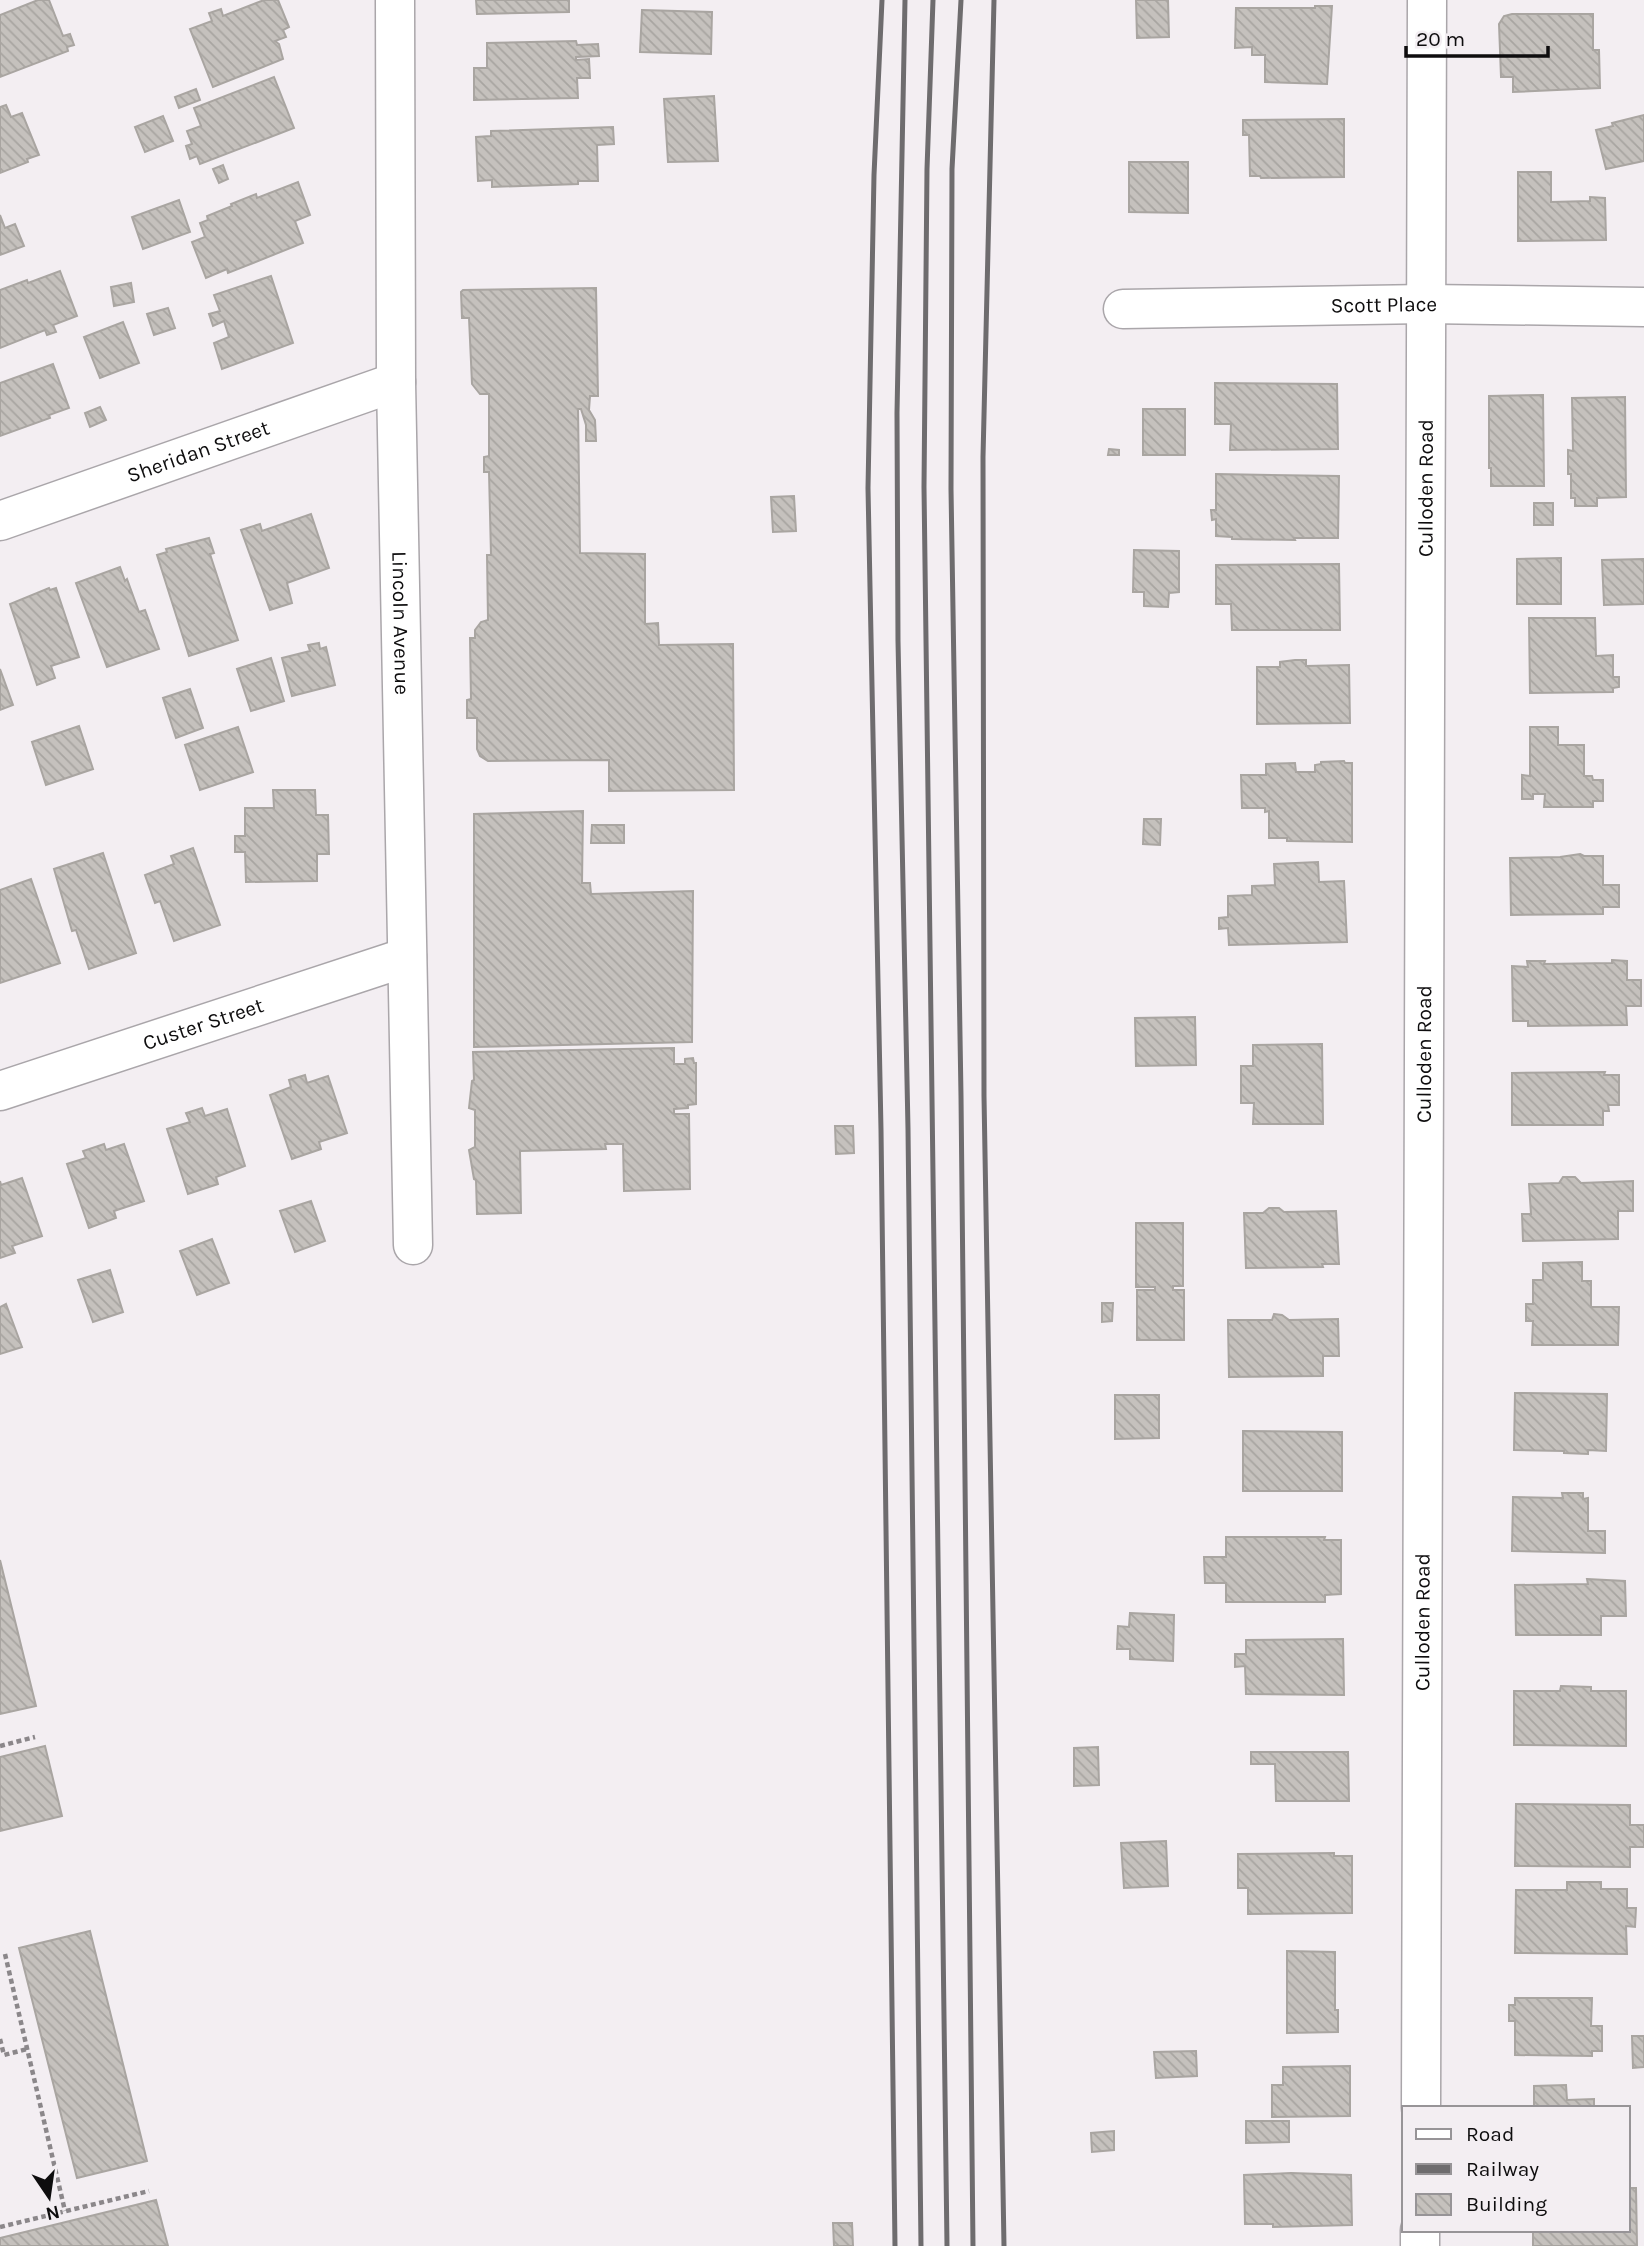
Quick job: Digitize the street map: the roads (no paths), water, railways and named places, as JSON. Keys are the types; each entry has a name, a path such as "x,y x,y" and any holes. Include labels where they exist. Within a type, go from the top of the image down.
{"street":[{"name":"Lincoln Avenue","path":"395,0 396,382 413,1245"},
{"name":"Culloden Road","path":"1421,2106 1427,0"},
{"name":"Scott Place","path":"1123,309 1426,304 1644,307"},
{"name":"Sheridan Street","path":"0,521 396,382"},
{"name":"Custer Street","path":"0,1091 407,957"}],"railway":[{"path":"882,0 874,175 868,488 881,1130 895,2246"},
{"path":"905,0 897,413 898,641 908,1129 921,2246"},
{"path":"933,0 927,169 924,487 947,2246"},
{"path":"961,0 952,169 951,489 961,1096 973,2246"},
{"path":"994,0 983,457 984,1096 1004,2246"}]}
